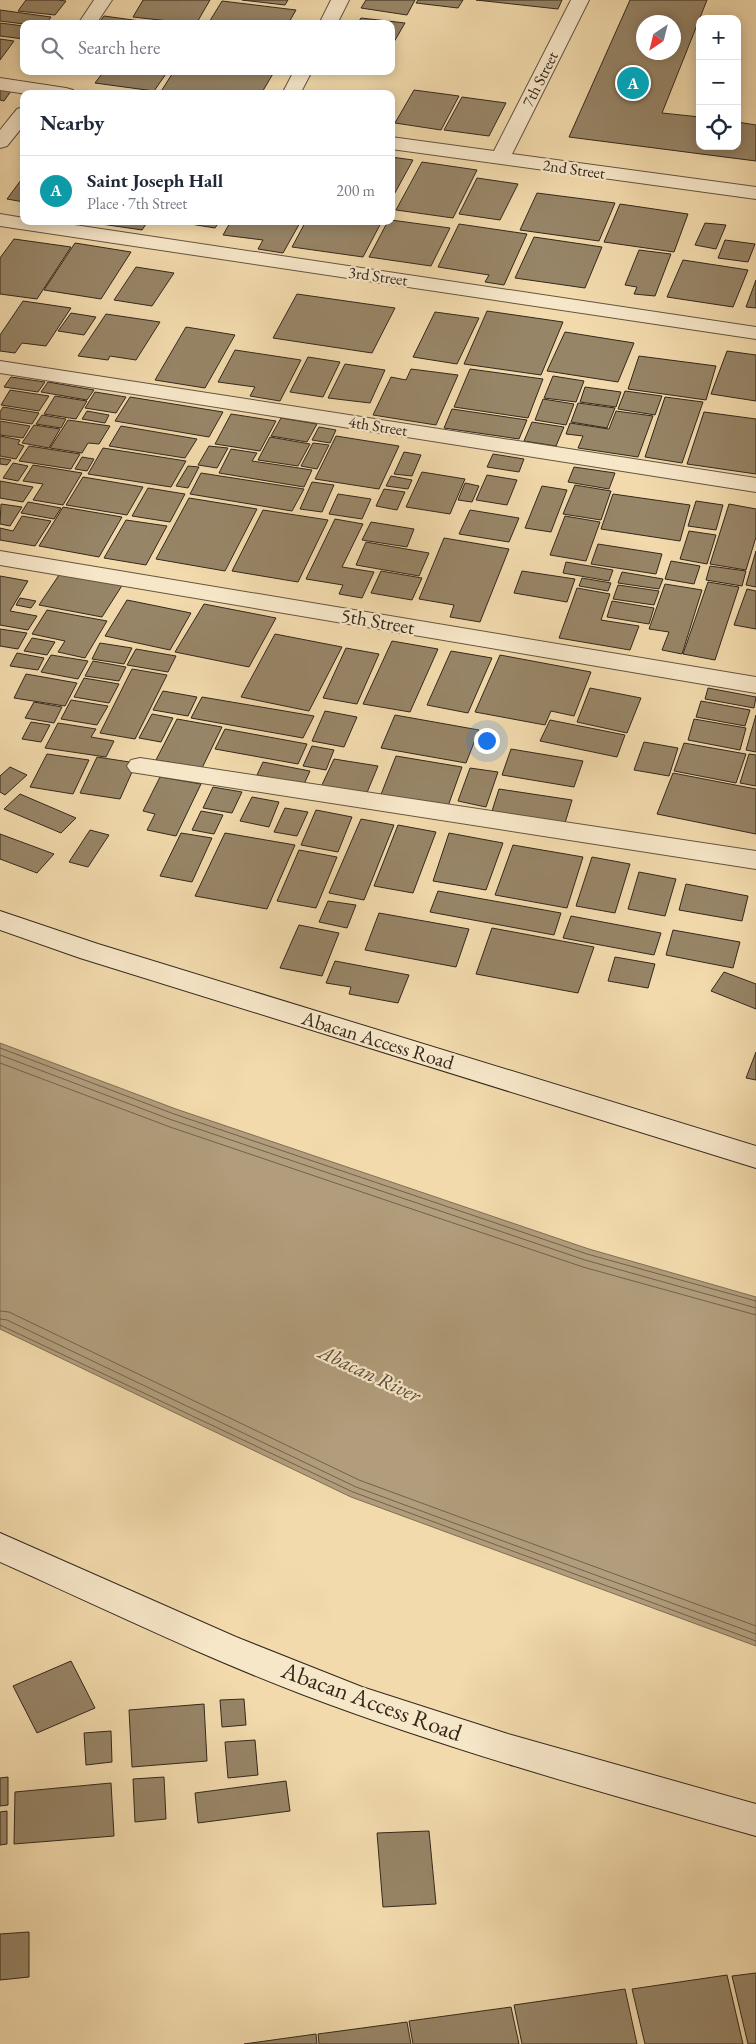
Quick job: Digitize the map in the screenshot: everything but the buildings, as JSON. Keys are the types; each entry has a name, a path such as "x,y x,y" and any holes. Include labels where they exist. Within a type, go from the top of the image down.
{"street":[{"path":"90,20 103,0"},
{"path":"330,20 340,0"},
{"name":"7th Street","path":"500,159 580,0"},
{"path":"42,90 53,75"},
{"path":"294,90 301,75"},
{"path":"0,84 31,90"},
{"path":"0,142 20,118"},
{"name":"2nd Street","path":"395,144 756,193"},
{"name":"3rd Street","path":"0,220 20,223"},
{"name":"3rd Street","path":"33,225 756,333"},
{"name":"4th Street","path":"0,367 756,485"},
{"name":"5th Street","path":"0,558 756,685"},
{"path":"140,766 756,860"},
{"name":"Abacan Access Road","path":"0,920 89,951 756,1157"},
{"name":"Abacan Access Road","path":"0,1547 232,1650 360,1701 559,1766 756,1820"}],"water":[{"name":"Abacan River","path":"0,1043 176,1109 589,1249 756,1297 756,1646 351,1497 0,1329"}],"place":[{"name":"Saint Joseph Hall","path":"633,83"}]}
